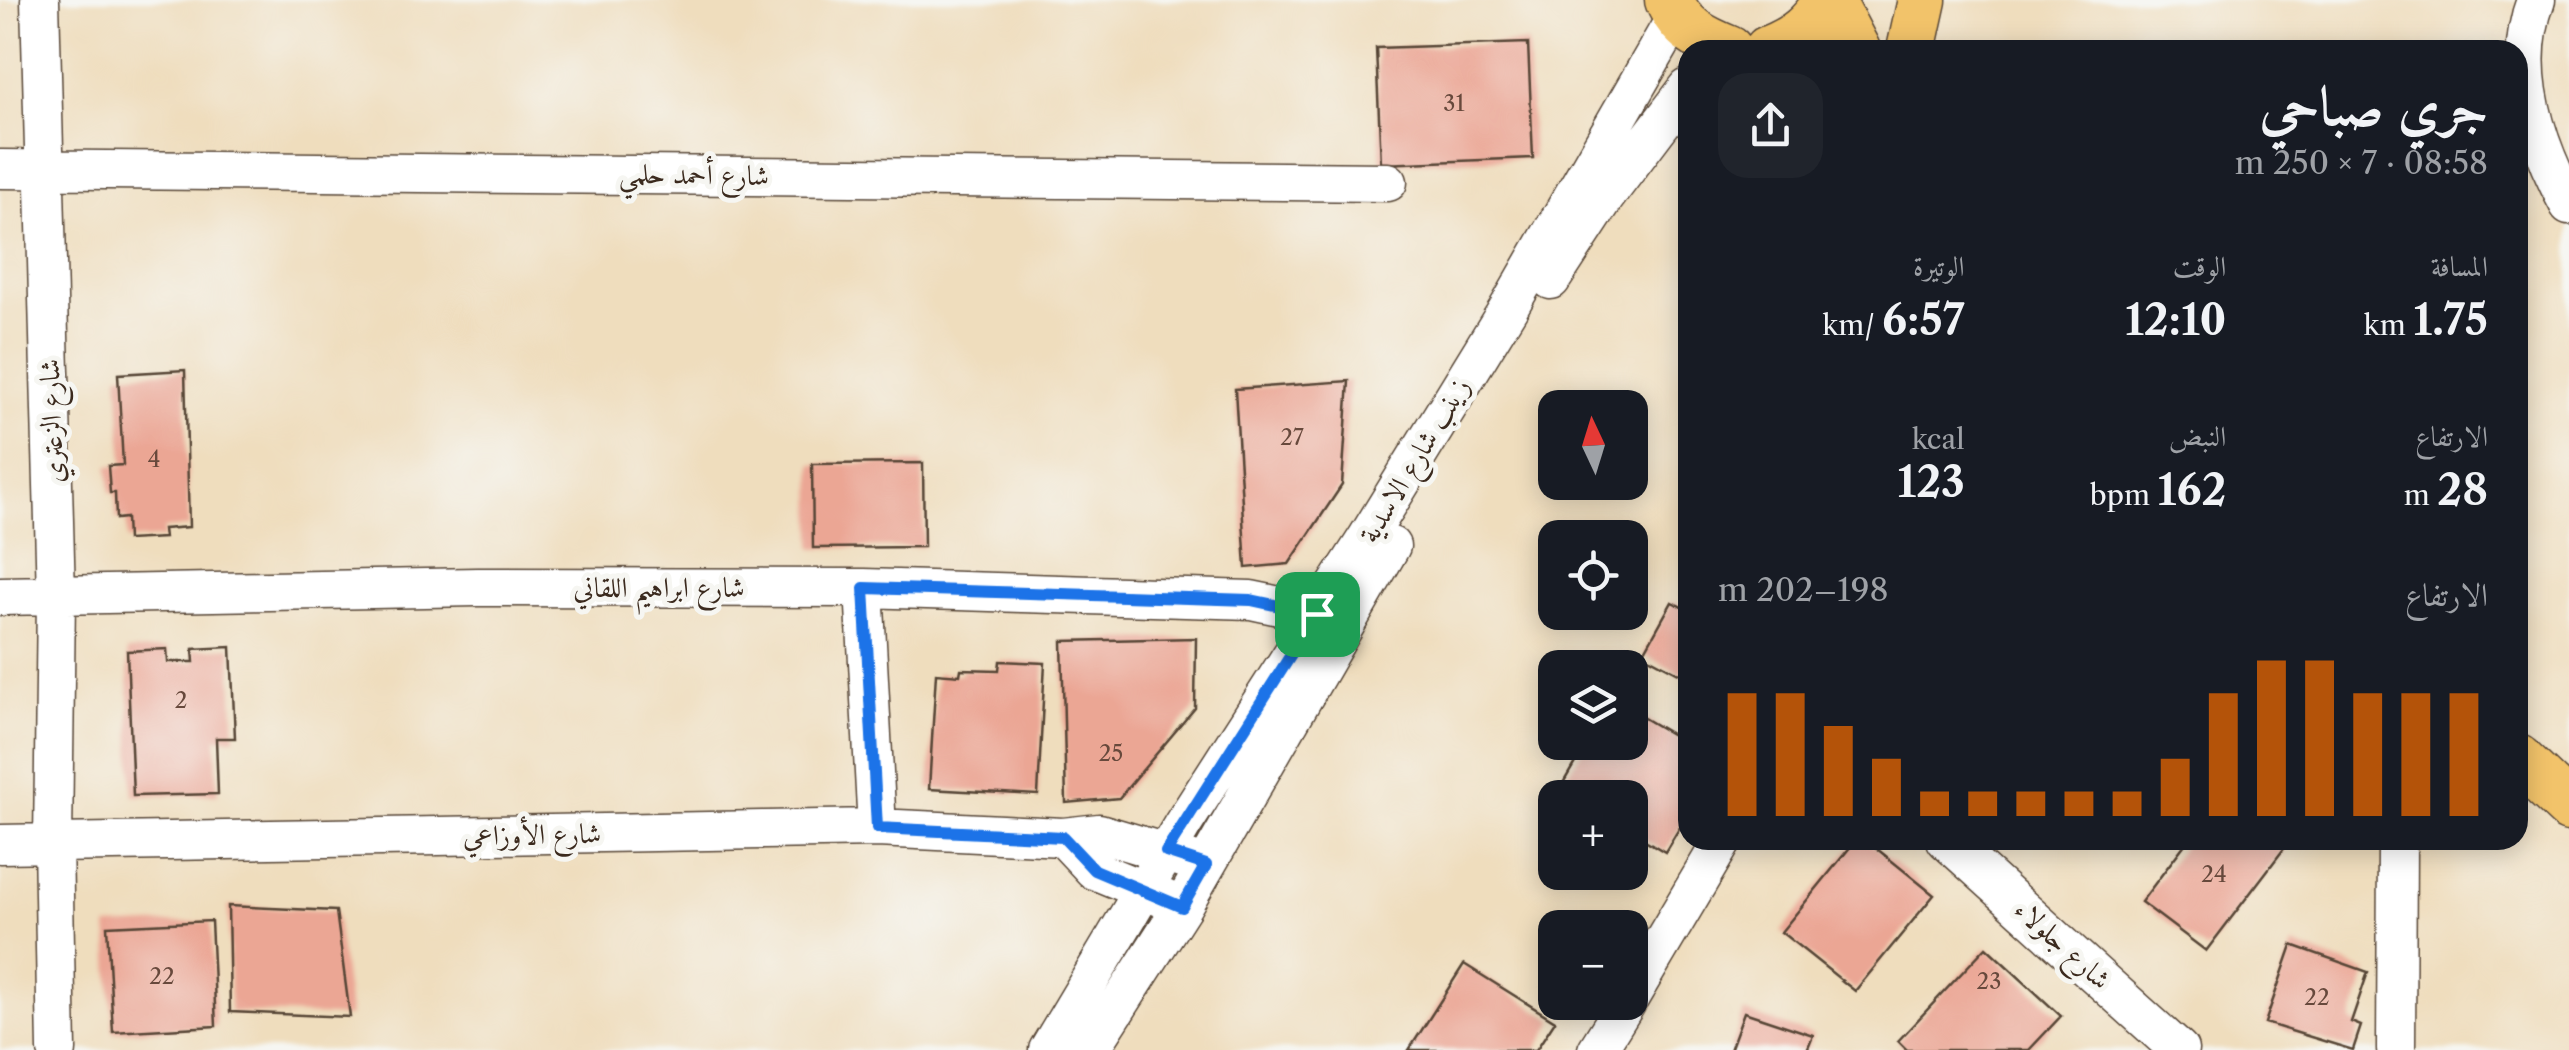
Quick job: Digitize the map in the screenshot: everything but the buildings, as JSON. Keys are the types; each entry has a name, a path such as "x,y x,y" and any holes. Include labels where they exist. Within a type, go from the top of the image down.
{"main road":[{"path":"1793,40 1814,22 1829,0 1851,40"},
{"path":"1913,40 1922,0"},
{"path":"1672,8 1702,40"},
{"path":"2528,769 2569,807"}],"street":[{"name":"شارع الزعتري","path":"40,0 56,596 53,843 57,1050"},
{"path":"2525,40 2536,0"},
{"name":"زينب شارع الاسدية","path":"1048,1050 1166,852 1508,307 1672,8"},
{"path":"2528,87 2533,117 2569,205"},
{"name":"زينب شارع الاسدية","path":"1090,1050 1182,907 1484,388 1604,199 1678,101"},
{"name":"شارع أحمد حلمي","path":"0,168 1388,182"},
{"name":"شارع ابراهيم اللقاني","path":"0,596 478,586 864,588 1251,600 1317,614"},
{"path":"864,588 877,828"},
{"name":"شارع الأوزاعي","path":"0,844 877,828 1063,837 1111,834 1206,865"},
{"path":"1063,837 1094,870 1182,907"},
{"path":"1648,966 1717,850"},
{"name":"شارع جلولاء","path":"1957,850 2180,1050"},
{"path":"2396,1050 2397,850"},
{"path":"1598,1050 1616,1020"}],"route":[{"path":"864,588 1189,596 1251,600 1317,614 1166,852 1206,865 1182,907 1094,870 1063,837 877,828 864,588"}]}
